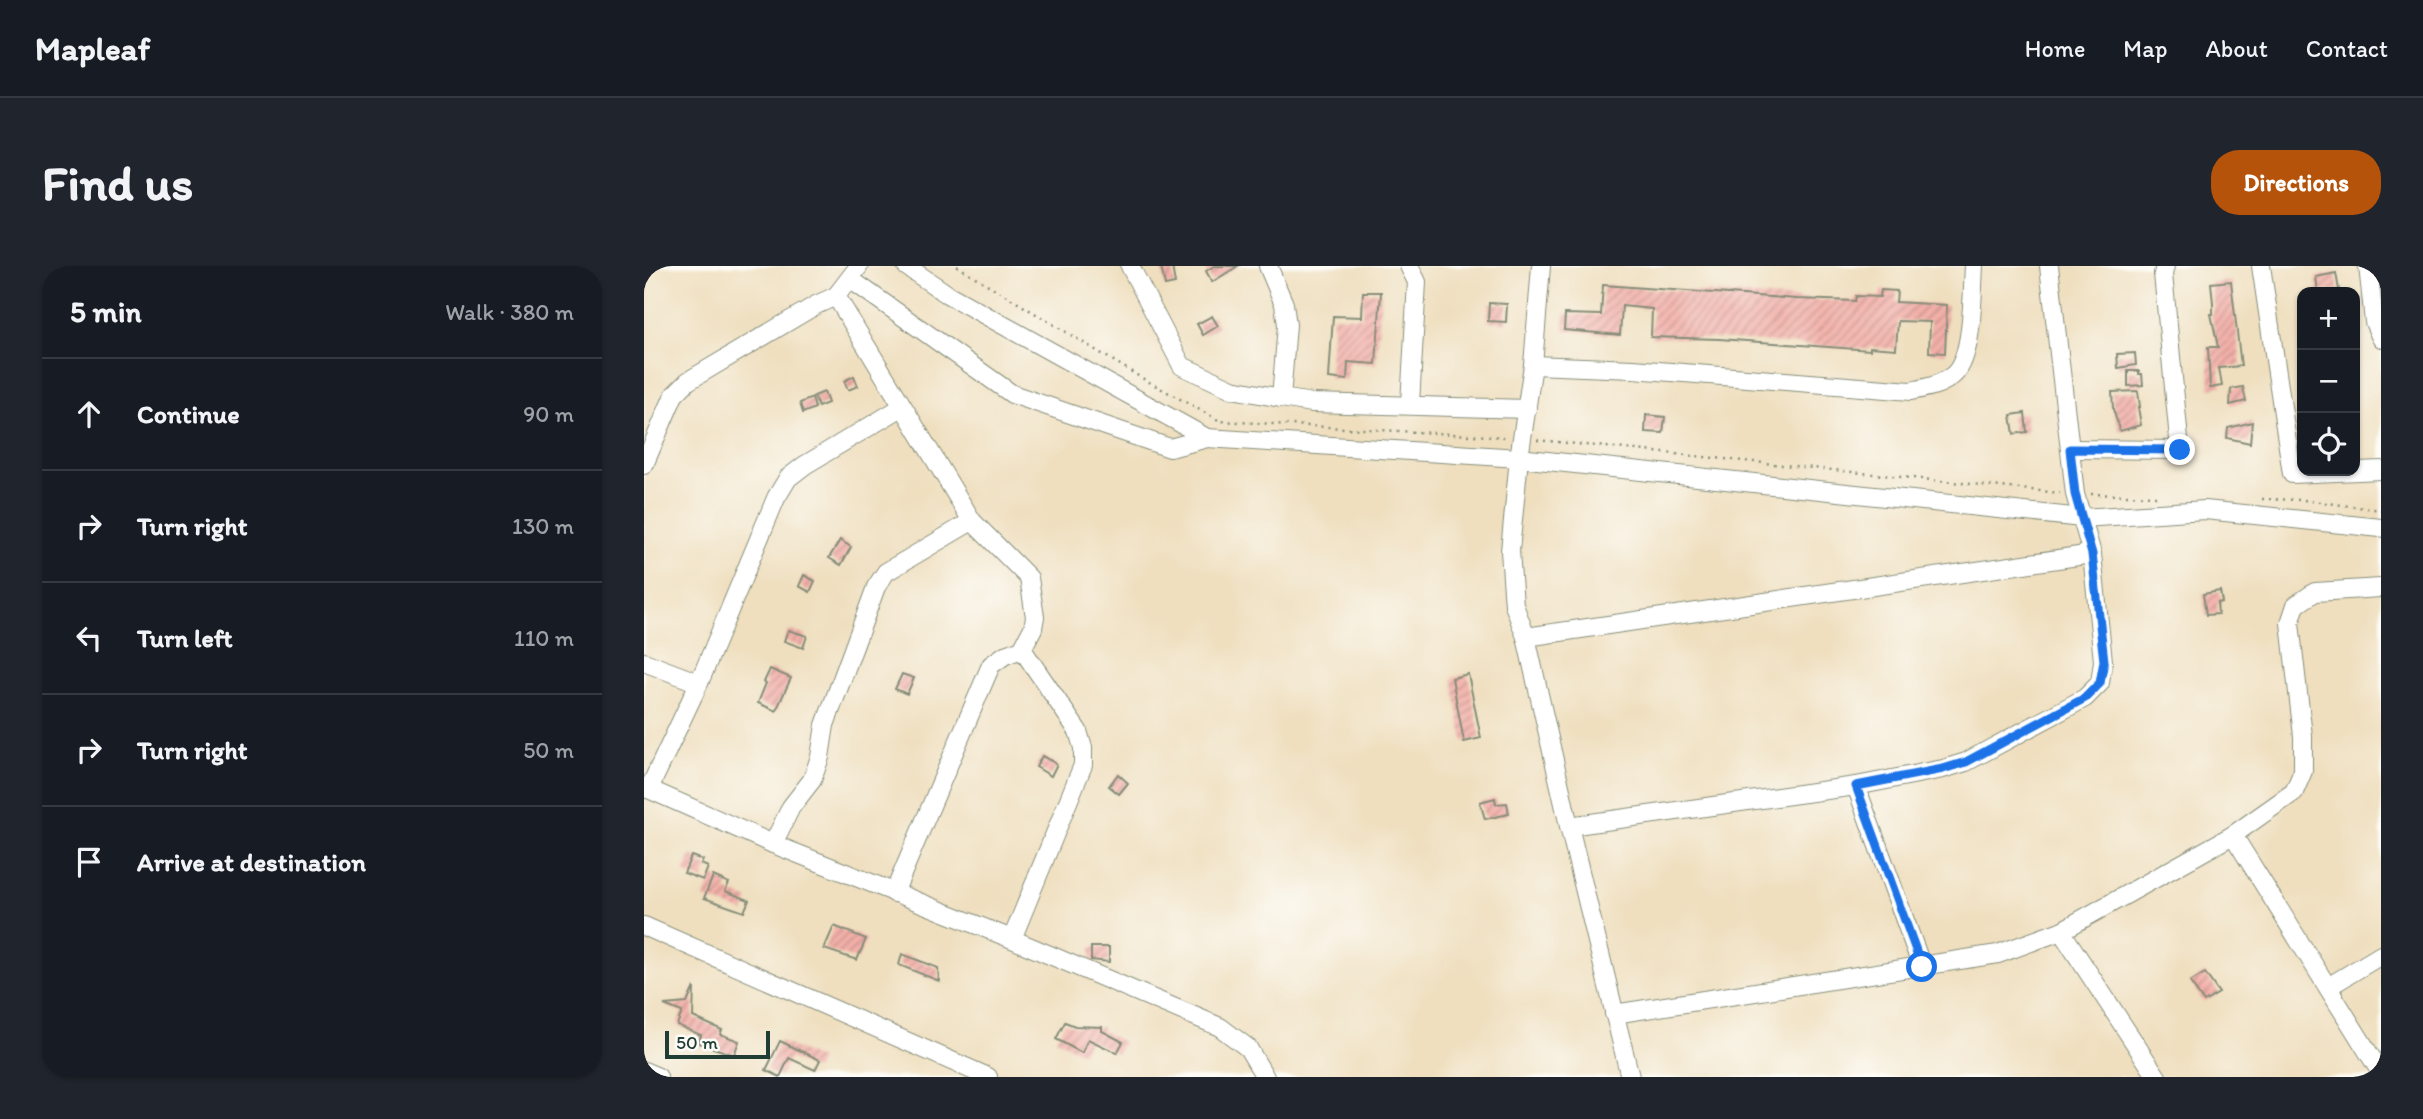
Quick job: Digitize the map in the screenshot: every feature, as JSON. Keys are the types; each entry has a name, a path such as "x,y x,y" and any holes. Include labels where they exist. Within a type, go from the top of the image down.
{"street":[{"path":"906,266 947,294 1207,438"},
{"path":"1130,266 1182,366 1232,389 1312,403 1527,409"},
{"path":"1268,266 1284,304 1287,325 1280,398"},
{"path":"1409,266 1417,282 1410,404"},
{"path":"1541,266 1533,365 1521,438 1510,551 1514,605 1526,637 1630,1077"},
{"path":"1533,365 1769,378 1911,391 1937,385 1954,375 1966,355 1974,266"},
{"path":"1569,826 1856,786 1943,769 1966,762 2085,698 2100,683 2104,661 2092,554 2075,494 2049,266"},
{"path":"2070,449 2180,450 2163,274 2165,266"},
{"path":"2261,266 2292,474 2381,470"},
{"path":"2368,266 2374,322 2381,338"},
{"path":"644,465 674,395 688,381 816,305 836,296 855,272 1012,394 1170,448 1207,438 1519,458 2082,518 2205,510 2381,528"},
{"path":"836,296 972,521 1029,578 1035,617 1033,628 1022,649 1005,655 991,666 894,893"},
{"path":"902,407 788,478 776,498 699,683 646,788 773,844 1012,939 1220,1027 1248,1048 1265,1077"},
{"path":"773,844 791,807 812,780 820,757 825,724 876,587 886,572 972,521"},
{"path":"1526,637 2092,554"},
{"path":"1614,1014 1998,954 2061,931 2234,835 2294,792 2304,771 2303,736 2290,623 2296,605 2315,592 2381,588"},
{"path":"1012,939 1083,765 1083,748 1078,731 1022,649"},
{"path":"644,662 699,683"},
{"path":"1856,786 1922,967"},
{"path":"2234,835 2381,1073"},
{"path":"644,926 957,1072 988,1077"},
{"path":"2061,931 2157,1077"},
{"path":"2328,987 2381,955"},
{"path":"644,1071 658,1077"}],"path":[{"path":"957,266 1140,377 1220,421 1521,438 2075,494 2169,496"},
{"path":"2250,499 2304,500 2381,510"}],"building":[{"path":"1161,266 1172,266 1175,284 1165,286"},
{"path":"1214,266 1238,266 1212,282 1206,271"},
{"path":"2336,273 2338,287 2317,287 2316,277"},
{"path":"2231,281 2241,366 2219,368 2222,386 2210,388 2208,347 2218,347 2211,314 2211,283"},
{"path":"1603,285 1855,301 1856,296 1880,297 1881,290 1897,291 1896,302 1947,305 1945,353 1929,352 1930,322 1898,321 1896,349 1870,347 1870,350 1651,337 1652,309 1622,306 1620,335 1564,330 1565,314 1601,315"},
{"path":"1363,292 1381,292 1376,364 1348,362 1347,380 1329,378 1333,316 1362,317"},
{"path":"1489,303 1507,304 1506,322 1488,321"},
{"path":"1212,316 1218,326 1203,335 1197,324"},
{"path":"2135,353 2136,365 2118,368 2117,354"},
{"path":"2128,371 2139,371 2143,385 2128,386"},
{"path":"854,376 858,386 848,390 844,381"},
{"path":"2243,387 2246,401 2230,405 2231,389"},
{"path":"2138,391 2141,425 2120,431 2113,409 2112,392"},
{"path":"824,392 828,403 818,407 814,396"},
{"path":"812,398 815,408 803,413 800,403"},
{"path":"2025,413 2027,432 2014,434 2011,415"},
{"path":"1646,415 1665,417 1663,433 1645,432"},
{"path":"2252,422 2250,443 2227,438 2228,428"},
{"path":"840,540 851,547 841,565 829,558"},
{"path":"804,575 815,581 810,592 799,586"},
{"path":"2220,591 2222,602 2217,603 2218,614 2206,615 2203,594"},
{"path":"788,630 807,636 803,648 784,641"},
{"path":"770,669 791,678 776,711 758,703"},
{"path":"902,674 914,678 907,694 895,689"},
{"path":"1468,674 1481,738 1464,742 1452,678"},
{"path":"1042,756 1057,764 1051,776 1036,767"},
{"path":"1118,774 1128,783 1119,794 1109,786"},
{"path":"1495,798 1496,804 1507,803 1509,814 1485,819 1480,802"},
{"path":"691,856 703,860 701,864 708,867 703,880 684,873"},
{"path":"713,876 729,883 725,891 749,900 744,912 704,898"},
{"path":"834,926 866,939 857,960 824,949"},
{"path":"1091,947 1109,947 1109,962 1091,960"},
{"path":"902,954 938,968 939,981 899,965"},
{"path":"2205,973 2219,993 2204,1002 2190,982"},
{"path":"694,987 693,1017 722,1030 720,1034 739,1041 734,1055 699,1043 701,1035 677,1025 682,1012 664,1005 687,1003"},
{"path":"1065,1022 1075,1026 1102,1027 1102,1031 1123,1042 1117,1053 1088,1039 1082,1053 1056,1039"},
{"path":"780,1041 820,1060 815,1070 789,1058 780,1077 766,1070"}],"route":[{"path":"1922,967 1856,786 1966,762 2085,698 2100,683 2104,661 2092,554 2075,494 2070,449 2180,450"}]}
